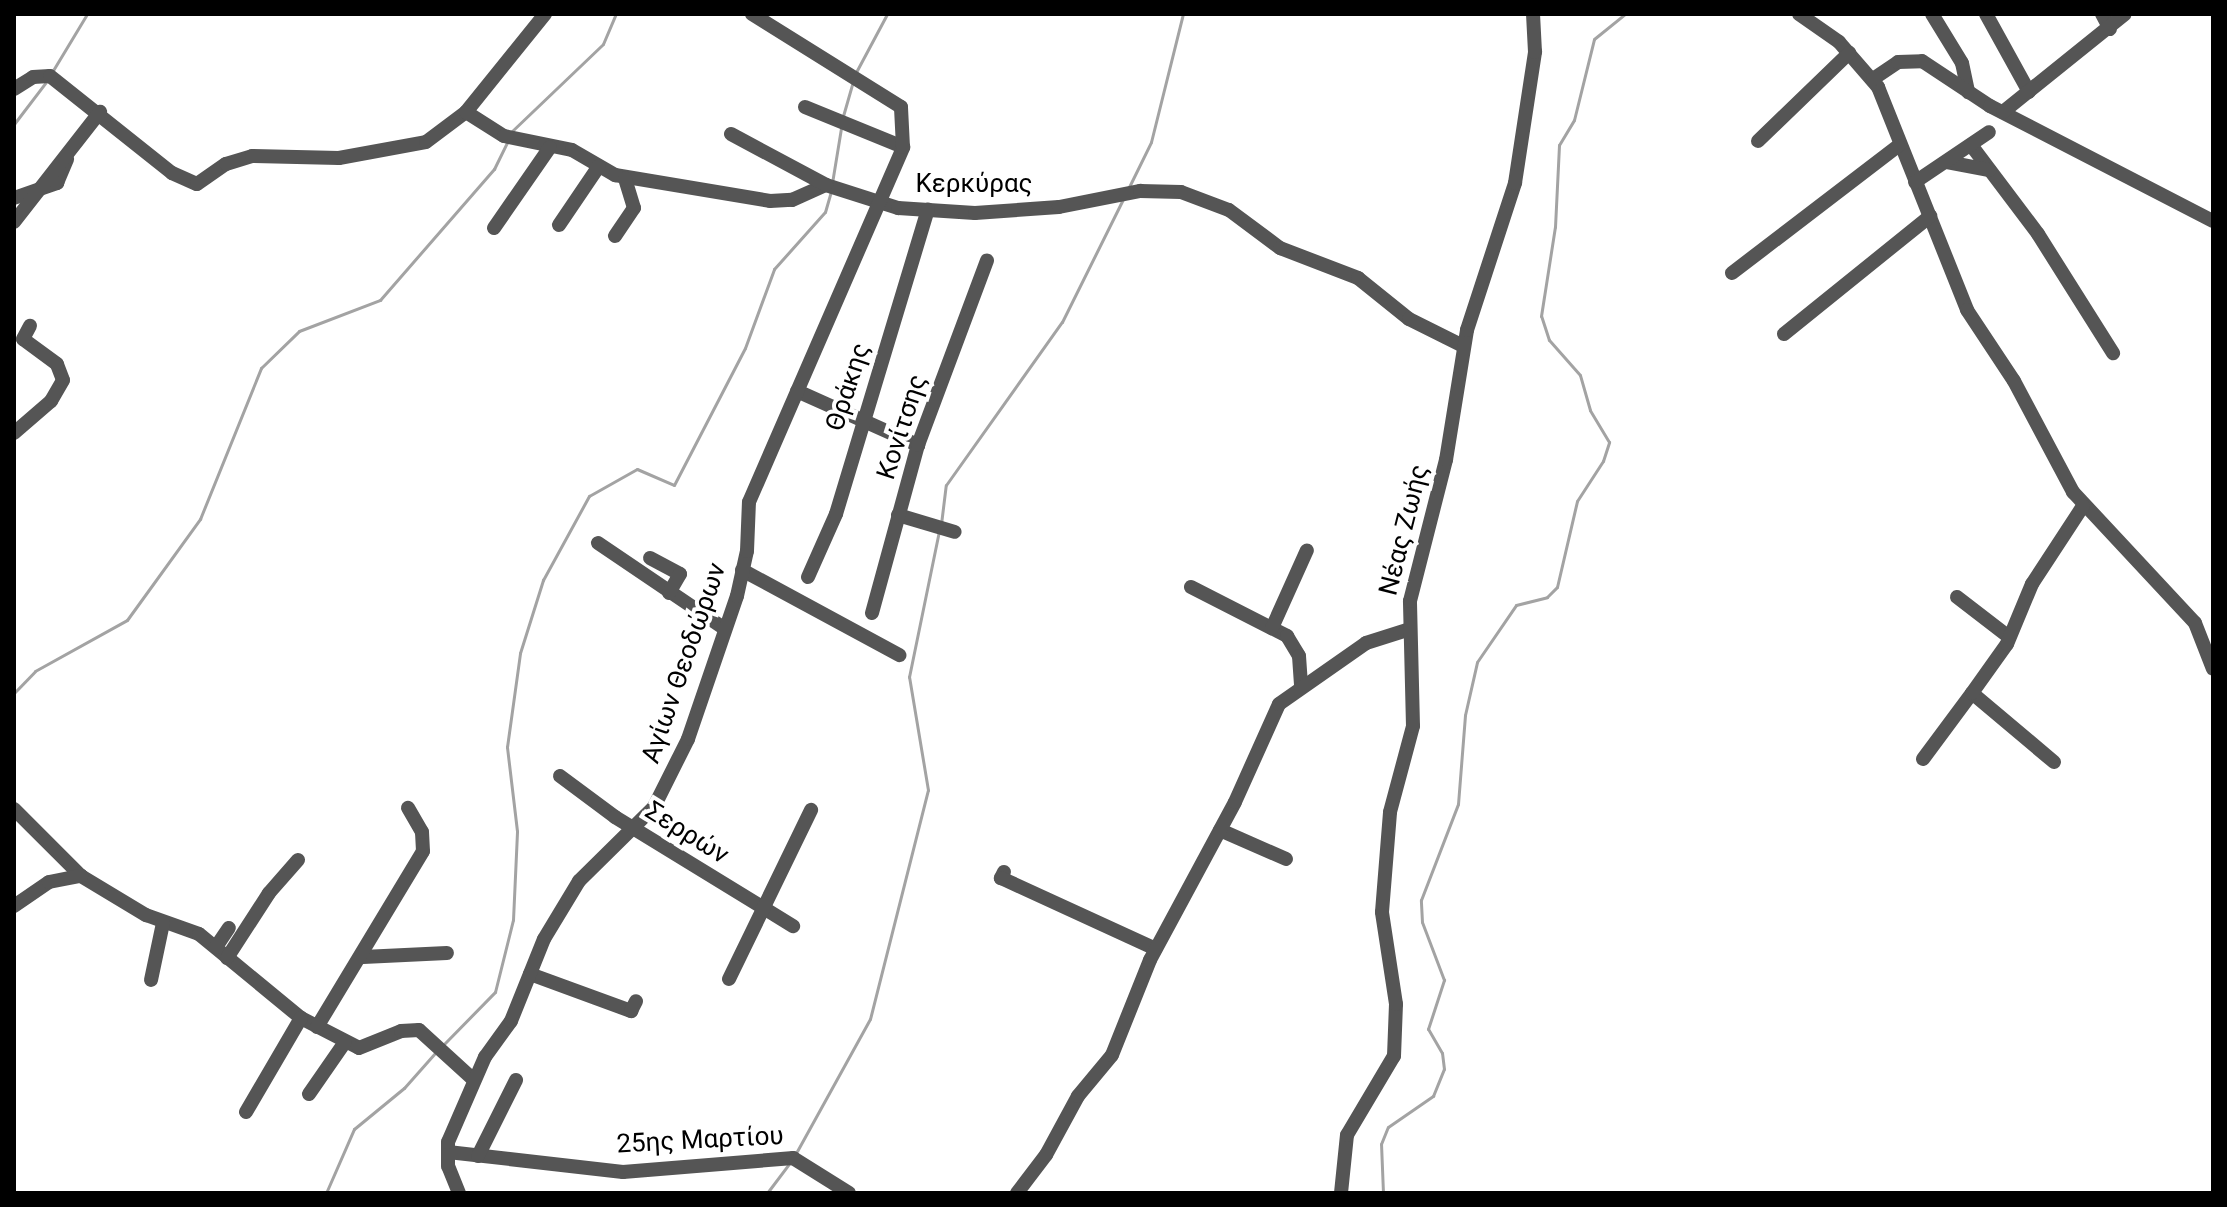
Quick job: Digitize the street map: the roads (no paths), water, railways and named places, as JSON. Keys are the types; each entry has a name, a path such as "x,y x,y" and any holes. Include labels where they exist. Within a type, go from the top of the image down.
{"street":[{"path":"14,89 46,75 100,112 172,173 197,184 226,164 252,156 339,158 420,145 466,112 545,14"},
{"path":"752,14 892,99 905,120 903,147 805,107"},
{"name":"Νέας Ζωής","path":"1341,1193 1347,1135 1386,1077 1395,1048 1396,997 1382,912 1390,812 1413,726 1407,630 1415,571 1446,460 1463,346 1515,183 1535,52 1533,14"},
{"path":"1799,14 1849,53 1873,79 1967,310 2014,381 2083,506 2195,623 2213,669"},
{"path":"1932,14 1962,63 1968,92"},
{"path":"1986,14 2029,92"},
{"path":"2102,14 2110,29"},
{"path":"2003,112 2125,14"},
{"path":"1758,141 1849,53"},
{"path":"1873,79 1898,62 1922,61 2003,112 2213,221"},
{"path":"14,222 100,112"},
{"path":"466,112 504,136 572,150 625,178 770,201 792,200 826,185"},
{"path":"1915,182 1989,132"},
{"name":"Κερκύρας","path":"731,134 826,185 878,201 928,210 999,212 1059,207 1140,191 1181,192 1229,210 1280,248 1358,278 1409,319 1463,346"},
{"path":"1971,145 2038,234 2113,353"},
{"path":"1732,273 1898,146"},
{"path":"494,228 550,147"},
{"name":"Αγίων Θεοδώρων","path":"448,1152 474,1080 511,1021 530,974 579,881 632,828 669,782 725,629 742,570 749,502 903,147"},
{"path":"1947,162 1989,170"},
{"path":"559,225 599,166"},
{"path":"615,236 634,208 625,178"},
{"path":"14,198 38,191"},
{"name":"Θράκης","path":"808,577 836,514 861,418 928,210"},
{"path":"1784,334 1930,216"},
{"name":"Κονίτσης","path":"872,613 918,445 987,260"},
{"path":"14,433 51,401 63,380 57,364 23,339 30,326"},
{"path":"797,391 918,445"},
{"path":"1923,759 2009,637 2032,584 2083,506"},
{"path":"898,515 955,532"},
{"path":"598,543 725,629"},
{"path":"1272,628 1307,550"},
{"path":"650,558 680,574 669,593"},
{"path":"742,570 899,655"},
{"path":"1191,587 1272,628 1295,644 1301,685"},
{"path":"1957,597 2009,637"},
{"path":"1017,1193 1059,1135 1078,1096 1106,1067 1156,949 1220,830 1272,716 1301,685 1366,643 1407,630"},
{"path":"1972,693 2054,762"},
{"name":"Σερρών","path":"560,776 632,828 793,926"},
{"path":"317,1027 363,957 423,851 422,832 408,808"},
{"path":"14,809 81,876 163,923 199,934 301,1018 345,1042 370,1047 401,1031 419,1030 474,1080"},
{"path":"729,979 811,810"},
{"path":"1220,830 1286,859"},
{"path":"227,958 269,893 298,860"},
{"path":"14,906 49,882 65,863"},
{"path":"1004,872 1001,878 1156,949"},
{"path":"49,882 81,876"},
{"path":"151,980 163,923"},
{"path":"216,947 229,928"},
{"path":"363,957 447,953"},
{"path":"530,974 564,997 631,1011 636,1001"},
{"path":"246,1112 301,1018"},
{"path":"309,1094 345,1042"},
{"path":"478,1156 516,1080"},
{"path":"448,1152 459,1193"},
{"name":"25ης Μαρτίου","path":"448,1152 638,1172 793,1158 849,1193"}],"waterway":[{"path":"52,72 87,14"},
{"path":"511,132 603,44 616,14"},
{"path":"855,74 887,14"},
{"path":"1128,189 1151,142 1183,14"},
{"path":"1383,1193 1381,1144 1388,1127 1433,1096 1444,1069 1442,1053 1428,1029 1444,980 1422,922 1421,900 1458,804 1465,715 1477,662 1516,605 1547,597 1557,587 1577,501 1603,461 1609,442 1590,410 1580,375 1549,340 1541,316 1555,227 1559,145 1574,120 1594,39 1625,14"},
{"path":"843,116 853,81"},
{"path":"14,124 46,82"},
{"path":"832,183 841,128"},
{"path":"14,693 35,671 127,620 200,519 261,368 299,331 380,300 494,169 507,142"},
{"path":"444,1044 495,992 513,920 517,831 507,747 520,653 543,580 589,496 637,469 674,485 745,348 774,269 825,212 831,191"},
{"path":"941,524 946,485 1062,322 1123,199"},
{"path":"796,1153 870,1019 928,790 909,677 939,531"},
{"path":"326,1193 354,1129 404,1088 436,1052"},
{"path":"767,1193 790,1163"}]}
